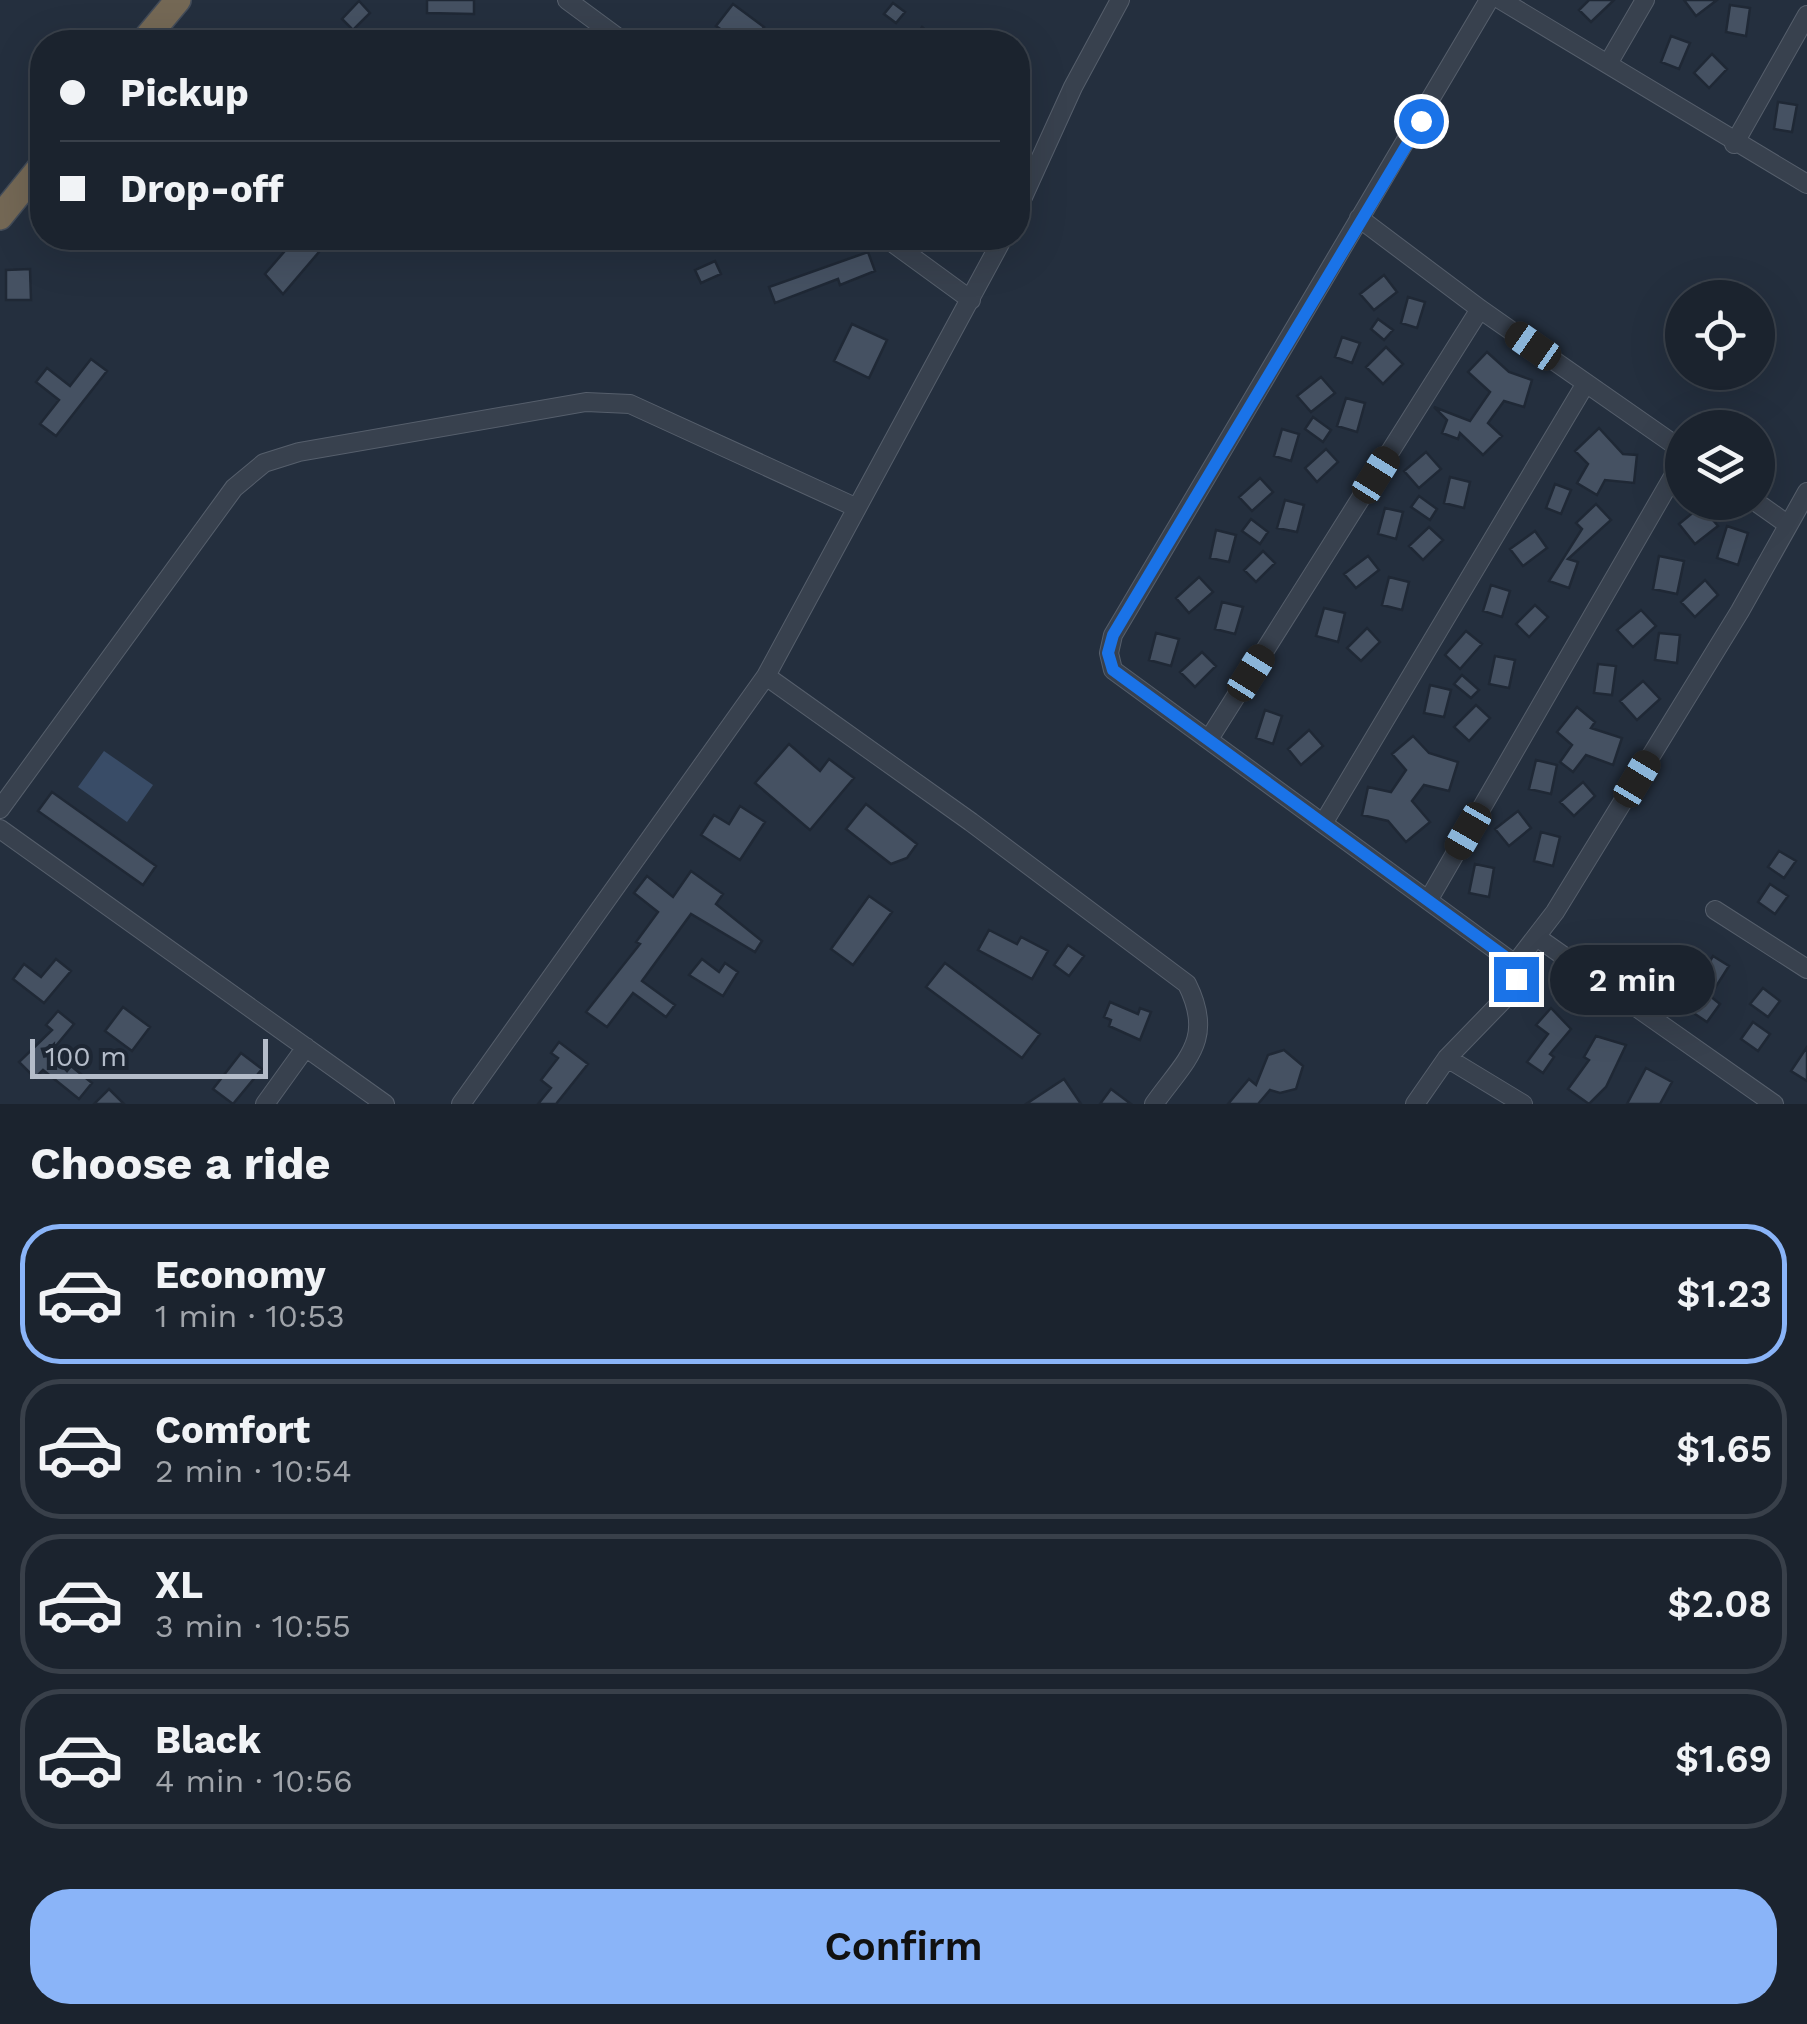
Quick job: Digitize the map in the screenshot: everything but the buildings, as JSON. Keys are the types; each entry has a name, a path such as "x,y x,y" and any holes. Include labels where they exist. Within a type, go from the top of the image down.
{"highway":[{"path":"154,30 178,0"},
{"path":"0,217 30,180"}],"street":[{"path":"568,0 608,30"},
{"path":"1030,181 1073,86 1120,0"},
{"path":"1490,0 1113,635 1108,653 1113,670 1430,898 1515,964"},
{"path":"1501,0 1609,62 1734,144 1807,184"},
{"path":"1609,62 1645,0"},
{"path":"1734,144 1807,15"},
{"path":"1359,218 1480,309 1665,438"},
{"path":"902,250 970,300"},
{"path":"461,1104 766,676 996,250"},
{"path":"1209,740 1480,309"},
{"path":"1324,822 1586,383"},
{"path":"0,810 234,488 264,463 299,452 586,402 630,404 855,508"},
{"path":"1430,898 1665,491"},
{"path":"1415,1104 1447,1058 1511,992 1515,964 1538,938 1740,611 1807,492"},
{"path":"1775,516 1786,524"},
{"path":"766,676 971,822 1186,984 1198,1008 1200,1040 1154,1104"},
{"path":"0,829 386,1104"},
{"path":"1715,910 1807,969"},
{"path":"1538,938 1774,1104"},
{"path":"264,1104 306,1047"},
{"path":"1447,1058 1523,1104"}],"water":[{"path":"104,751 153,785 127,822 78,787"}],"route":[{"path":"1421,121 1359,218 1113,635 1108,653 1113,670 1430,898 1515,964 1516,979"}]}
